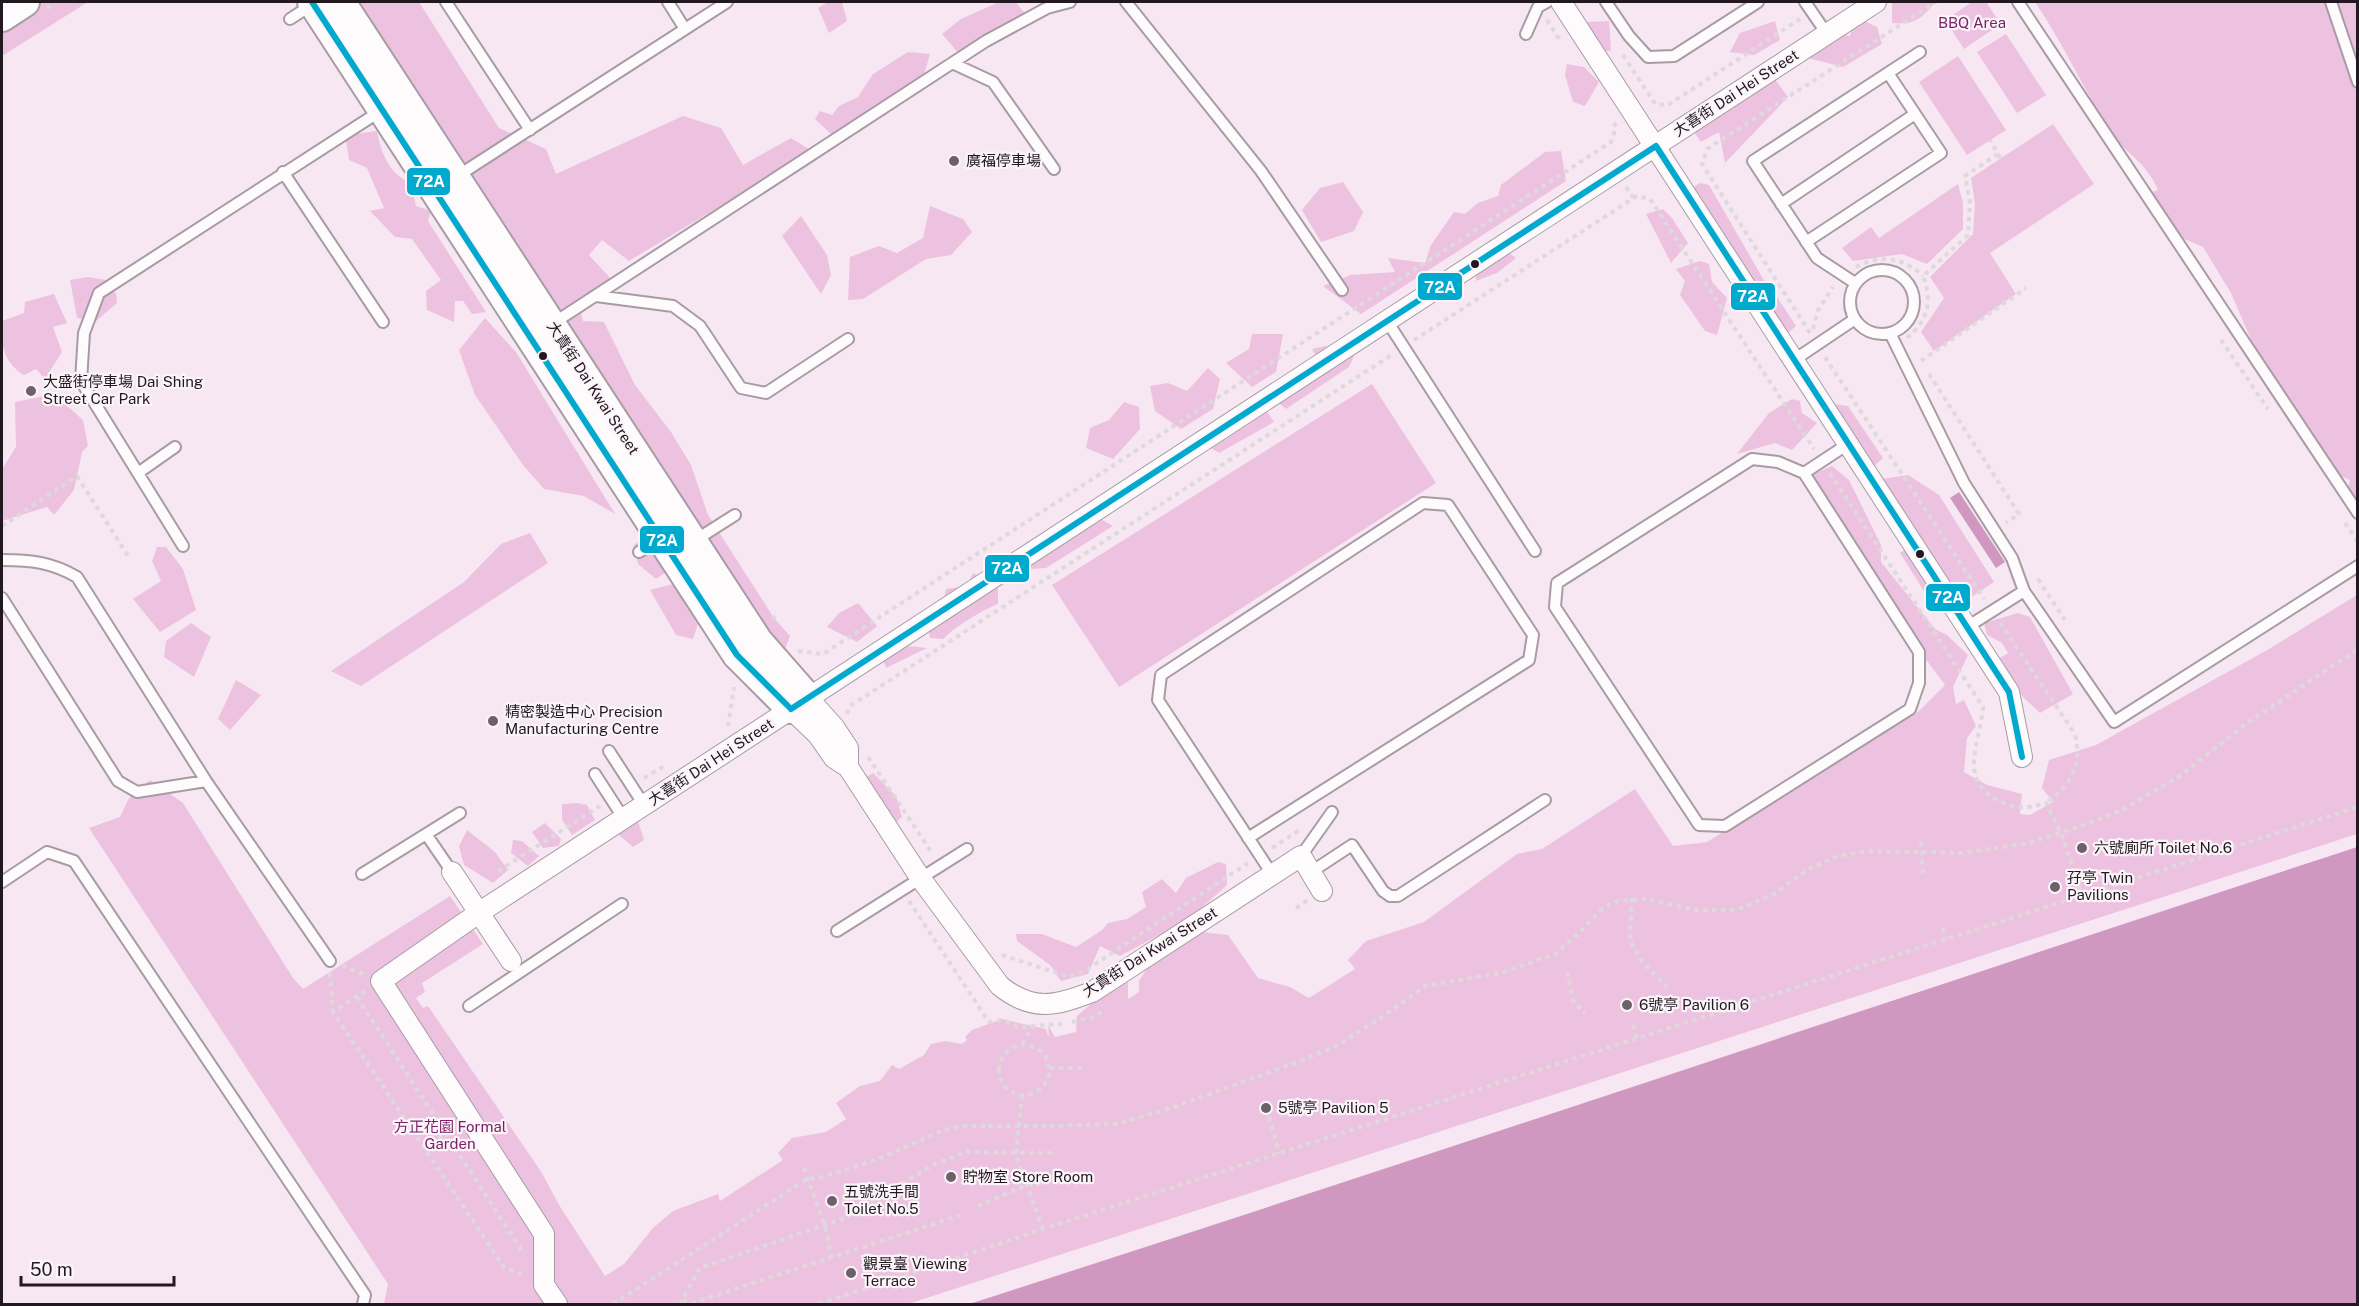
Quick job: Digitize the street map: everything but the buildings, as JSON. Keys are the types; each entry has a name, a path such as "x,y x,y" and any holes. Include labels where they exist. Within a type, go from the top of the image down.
{"street":[{"path":"2,17 25,2"},
{"name":"大貴街 Dai Kwai Street","path":"341,2 800,703"},
{"path":"1561,2 2009,692 2022,756"},
{"name":"大喜街 Dai Hei Street","path":"381,981 480,912 1876,2"},
{"name":"大貴街 Dai Kwai Street","path":"305,8 382,110 650,545 737,656 834,727 848,748 848,767 921,879 1000,986 1017,999 1033,1004 1060,1004 1092,992 1272,874 1306,864"},
{"path":"1306,864 1322,891"},
{"path":"453,872 515,966"},
{"path":"381,981 544,1233 544,1285 557,1305"}],"lane":[{"path":"446,2 530,130"},
{"path":"668,2 685,29"},
{"path":"456,177 727,2"},
{"path":"552,324 952,63 1047,8 1070,2"},
{"path":"1126,2 1261,171 1342,290"},
{"path":"1606,2 1629,36 1648,57 1674,56 1758,2"},
{"path":"1804,2 1827,34"},
{"path":"2018,2 2358,513"},
{"path":"2331,2 2358,82"},
{"path":"1526,34 1543,4"},
{"path":"1855,283 1817,258 1753,161 1920,52"},
{"path":"952,63 993,82 1054,169"},
{"path":"1806,242 1941,153 1888,73"},
{"path":"183,546 81,381 84,333 99,293 382,110"},
{"path":"1781,204 1915,114"},
{"path":"283,172 383,322"},
{"path":"1882,269 1902,275 1909,283 1914,292 1913,313 1899,333 1870,332 1855,319 1850,301 1855,283 1863,276 1882,269"},
{"path":"596,296 673,306 700,326 741,388 766,393 848,339"},
{"path":"1794,360 1855,319"},
{"path":"1387,321 1535,551"},
{"path":"1899,333 1964,483 2012,558 2024,591 2114,722 2358,566"},
{"path":"1804,473 1848,444"},
{"path":"138,473 175,447"},
{"path":"1752,459 1778,462 1804,473 1919,652 1919,682 1910,710 1725,826 1699,825 1555,607 1557,583 1752,459"},
{"path":"1248,837 1529,660 1533,635 1448,505 1423,503 1161,675 1158,700 1272,874"},
{"path":"693,541 735,515"},
{"path":"2,560 33,560 56,565 77,577 206,781 330,961"},
{"path":"1967,627 2024,591"},
{"path":"2,598 118,781 137,792 206,781"},
{"path":"609,751 644,805"},
{"path":"595,774 624,819"},
{"path":"1306,864 1352,844 1385,893 1391,897 1398,896 1545,800"},
{"path":"1306,864 1332,812"},
{"path":"362,874 460,813"},
{"path":"426,834 453,872"},
{"path":"837,931 967,849"},
{"path":"2,882 47,852 74,861 365,1294 363,1305"},
{"path":"469,1006 515,966 622,904"}],"path":[{"path":"1833,287 1818,310 1811,335 1702,164 1707,148 1936,2"},
{"path":"1543,4 1564,47"},
{"path":"794,650 823,654 1359,303 1611,142 1616,127 1610,117"},
{"path":"1990,140 2002,161"},
{"path":"1923,276 1968,235 1970,202 1965,176 1998,154"},
{"path":"845,717 850,706 1637,196 1650,199 1983,706 1982,723 1974,748 1973,770 1980,786 1991,797 2008,806 2029,809 2046,803 2064,790 2075,771 2079,752 2075,734 1817,344"},
{"path":"1847,264 1852,269 1868,260 1885,258 1906,263 1923,276 1929,298 1929,308 1917,330 1899,333"},
{"path":"1921,361 2026,288"},
{"path":"1899,333 1911,346"},
{"path":"1916,354 2019,514 2001,526"},
{"path":"2,526 77,476 130,559"},
{"path":"2034,574 2067,623"},
{"path":"613,1305 807,1179 823,1177 878,1159 944,1130 961,1126 1117,1124 1171,1108 1336,1046 1372,1024 1425,986 1501,973 1554,954 1577,935 1604,907 1632,898 1696,910 1737,910 1774,894 1810,868 1838,856 1867,851 1961,853 2025,844 2078,827 2120,811 2181,775 2247,723 2358,649"},
{"path":"723,728 729,725 735,689 730,681"},
{"path":"865,753 940,867"},
{"path":"632,786 670,762"},
{"path":"498,871 611,799"},
{"path":"2046,803 2061,832 2082,896"},
{"path":"819,1305 1043,1229 2358,807"},
{"path":"998,954 1070,977 1086,970 1317,818 1332,812"},
{"path":"1921,842 1923,875"},
{"path":"1632,898 1630,941 1644,964 1667,987"},
{"path":"1943,928 1946,939"},
{"path":"381,981 330,961 333,1012 504,1267 544,1285"},
{"path":"1567,972 1574,1003 1585,1013"},
{"path":"333,1012 381,981"},
{"path":"357,997 544,1285"},
{"path":"1633,1025 1637,1038"},
{"path":"1023,1044 1041,1051 1050,1068 1043,1087 1035,1093 1022,1095 1007,1089 998,1071 1005,1053 1023,1044 1033,1026"},
{"path":"1050,1068 1082,1068"},
{"path":"1022,1095 1016,1155 1043,1229"},
{"path":"1269,1117 1279,1153"},
{"path":"424,1148 446,1133"},
{"path":"680,1305 700,1268 825,1227 845,1218 933,1165 965,1152 1016,1155 1056,1153"},
{"path":"804,1168 825,1227 832,1257"},
{"path":"978,1206 1027,1185 1059,1181"},
{"path":"683,1300 693,1303 961,1215"}],"green space":[{"path":"31,2 88,2 2,56 2,24"},
{"path":"312,2 419,2 499,128 546,149 556,174 683,116 721,128 743,165 791,138 812,151 629,261 602,240 589,255 612,280 580,307 583,321 604,322 635,385 671,432 691,465 708,515 774,618 790,636 780,662"},
{"path":"828,2 842,2 847,21 829,33 818,8"},
{"path":"999,2 1016,2 1026,15 960,55 942,34 961,19"},
{"path":"1892,2 1935,2 1917,20 1892,23"},
{"name":"BBQ Area","path":"1972,2 1986,2 2001,24 1964,49 1945,20"},
{"path":"2035,2 2357,2 2357,516 2345,499 2350,480 2326,470 2252,342 2231,293 2203,247 2180,237 2152,192 2158,190 2153,180 2109,130"},
{"path":"1860,19 1877,27 1882,44 1843,67 1808,58 1802,44 1836,33 1850,36 1854,20"},
{"path":"1609,21 1611,51 1601,51 1587,22"},
{"path":"1775,21 1780,40 1754,55 1730,52 1740,33"},
{"path":"2006,34 2046,95 2017,113 1977,52"},
{"path":"908,52 930,54 923,78 880,111 832,135 815,119 820,111 832,115 839,106 858,97 873,74"},
{"path":"1958,56 2006,130 1967,155 1919,82"},
{"path":"1763,63 1788,97 1725,163 1719,132 1701,142 1686,120 1738,98"},
{"path":"1567,64 1584,67 1599,82 1585,106 1573,102 1565,75"},
{"path":"2053,124 2094,184 1990,253 2016,294 1934,351 1921,332 1944,298 1930,277 1973,234 1975,204 1971,178"},
{"path":"377,131 387,162 397,174 411,183 416,206 431,211 428,221 486,312 472,314 463,301 455,301 454,322 427,310 426,291 441,280 412,239 395,237 370,211 384,208 367,168 349,160 346,140 355,134"},
{"path":"1561,151 1566,181 1361,314 1323,286 1351,275 1395,272 1388,258 1425,263 1431,245 1454,212 1465,214 1478,203 1498,196 1501,185 1545,152"},
{"path":"1343,182 1363,212 1354,231 1321,242 1302,210 1320,188"},
{"path":"1700,183 1709,185 1769,289 1744,299 1678,197"},
{"path":"1958,184 1963,203 1963,229 1927,264 1902,254 1853,261 1842,248 1871,227 1879,238"},
{"path":"930,206 963,219 972,232 951,255 926,259 863,299 848,300 850,257 879,246 897,253 923,238"},
{"path":"1663,209 1672,218 1688,243 1671,263 1646,214"},
{"path":"801,216 827,255 831,275 821,294 782,236"},
{"path":"1485,248 1509,253 1516,258 1497,273 1476,281 1477,254"},
{"path":"1700,261 1709,264 1712,282 1727,298 1717,335 1705,331 1680,295 1685,281 1676,269"},
{"path":"88,277 106,280 116,294 117,303 96,321 77,318 70,280"},
{"path":"54,294 67,323 53,327 62,352 45,379 36,369 24,375 12,364 5,352 2,321 24,313 25,302"},
{"path":"1777,297 1796,326 1789,332 1766,327 1755,309"},
{"path":"485,318 516,352 615,514 584,496 544,489 523,465 475,395 459,350"},
{"path":"1252,334 1283,334 1276,372 1252,387 1226,363 1249,349"},
{"path":"1325,346 1355,354 1349,367 1286,409 1279,403 1326,372 1312,349"},
{"path":"1208,368 1220,379 1213,409 1181,429 1155,411 1150,386 1168,383 1187,391"},
{"path":"1372,384 1436,483 1119,687 1052,585"},
{"name":"大盛街停車場 Dai Shing Street Car Park","path":"54,394 83,420 88,446 82,452 74,490 54,515 47,507 2,521 2,469 16,447 15,402"},
{"path":"1792,399 1800,401 1802,413 1817,423 1792,450 1775,443 1737,454 1769,413"},
{"path":"1124,402 1139,407 1140,429 1113,459 1086,448 1090,428 1109,420"},
{"path":"1835,404 1848,406 1883,458 1859,480 1850,468 1827,420"},
{"path":"1266,410 1274,422 1219,453 1198,440"},
{"name":"方正花園 Formal Garden","path":"1832,466 1849,480 1881,545 1881,562 1935,629 1947,635 1968,655 1953,687 1956,704 1964,700 1976,726 1967,738 1964,772 1987,785 2022,794 2020,814 2030,815 2053,802 2042,788 2049,760 2096,745 2269,649 2357,595 2357,834 908,1304 384,1304 388,1284 89,828 120,817 129,798 150,780 183,803 293,978 303,989 450,896 483,944 422,983 425,992 416,998 423,1008 428,1006 542,1173 559,1205 605,1276 624,1264 653,1228 673,1211 718,1194 720,1201 783,1160 778,1153 792,1138 826,1132 846,1119 836,1103 860,1086 880,1081 892,1065 899,1069 924,1055 931,1044 945,1041 962,1044 972,1030 1002,1019 1046,1029 1049,1038 1048,1025 1055,1037 1076,1032 1077,1016 1106,991 1128,982 1128,999 1139,992 1139,981 1172,929 1228,935 1258,978 1290,987 1309,998 1355,969 1348,960 1366,941 1424,922 1517,854 1542,849 1635,789 1673,846 1707,842 1919,711 1945,685 1907,634 1804,478"},
{"path":"1908,475 1939,495 1994,582 1964,602 1957,592 1927,596 1900,553 1918,541 1876,498 1882,479"},
{"path":"1081,508 1113,526 1046,568 1031,569 1023,546 1047,536"},
{"path":"530,533 548,563 361,686 331,671 464,582 501,544"},
{"path":"647,536 669,570 656,579 638,564 634,545"},
{"path":"157,547 166,547 183,569 196,610 160,632 133,599 161,581 152,561"},
{"path":"973,573 998,587 998,604 969,619 944,639 930,638 926,615 943,604 946,589 967,586"},
{"path":"681,582 701,614 693,639 676,635 650,590"},
{"path":"858,603 877,626 857,642 827,627 839,613"},
{"path":"2018,613 2030,617 2073,694 2040,713 2023,697 1997,660 2008,653 2002,643 1987,635 1984,623"},
{"path":"191,623 211,637 194,677 164,657 166,641"},
{"path":"877,643 927,648 886,668"},
{"path":"236,680 261,695 230,730 218,719"},
{"path":"873,773 896,796 902,817 888,829 877,813 860,804 856,783"},
{"path":"562,804 587,805 595,820 572,835 562,820"},
{"path":"631,821 638,821 644,840 633,847 618,834"},
{"path":"545,823 561,839 559,846 543,848 532,832"},
{"path":"467,830 495,852 508,870 493,883 464,865 459,846"},
{"path":"513,840 522,841 539,856 528,866 511,853"},
{"path":"1218,862 1226,864 1227,885 1189,919 1120,956 1100,946 1088,974 1061,981 1050,965 1017,941 1016,934 1042,934 1076,947 1102,930 1108,923 1127,919 1146,907 1142,892 1162,879 1176,893 1186,878"}],"shaded area":[{"path":"1959,492 2005,562 1996,568 1950,498"},
{"path":"2357,847 2357,1304 969,1304 1490,1134"}],"transit line":[{"name":"72A","path":"312,2 737,655 791,709"},
{"name":"72A","path":"1656,146 2009,692 2022,757"},
{"name":"72A","path":"791,709 1656,146"}],"place":[{"name":"廣福停車場","path":"954,161"},
{"name":"大盛街停車場 Dai Shing Street Car Park","path":"31,391"},
{"name":"精密製造中心 Precision Manufacturing Centre","path":"493,721"},
{"name":"六號廁所 Toilet No.6","path":"2082,848"},
{"name":"孖亭 Twin Pavilions","path":"2055,887"},
{"name":"6號亭 Pavilion 6","path":"1627,1005"},
{"name":"5號亭 Pavilion 5","path":"1266,1108"},
{"name":"貯物室 Store Room","path":"951,1177"},
{"name":"五號洗手間 Toilet No.5","path":"832,1201"},
{"name":"觀景臺 Viewing Terrace","path":"851,1273"}]}
